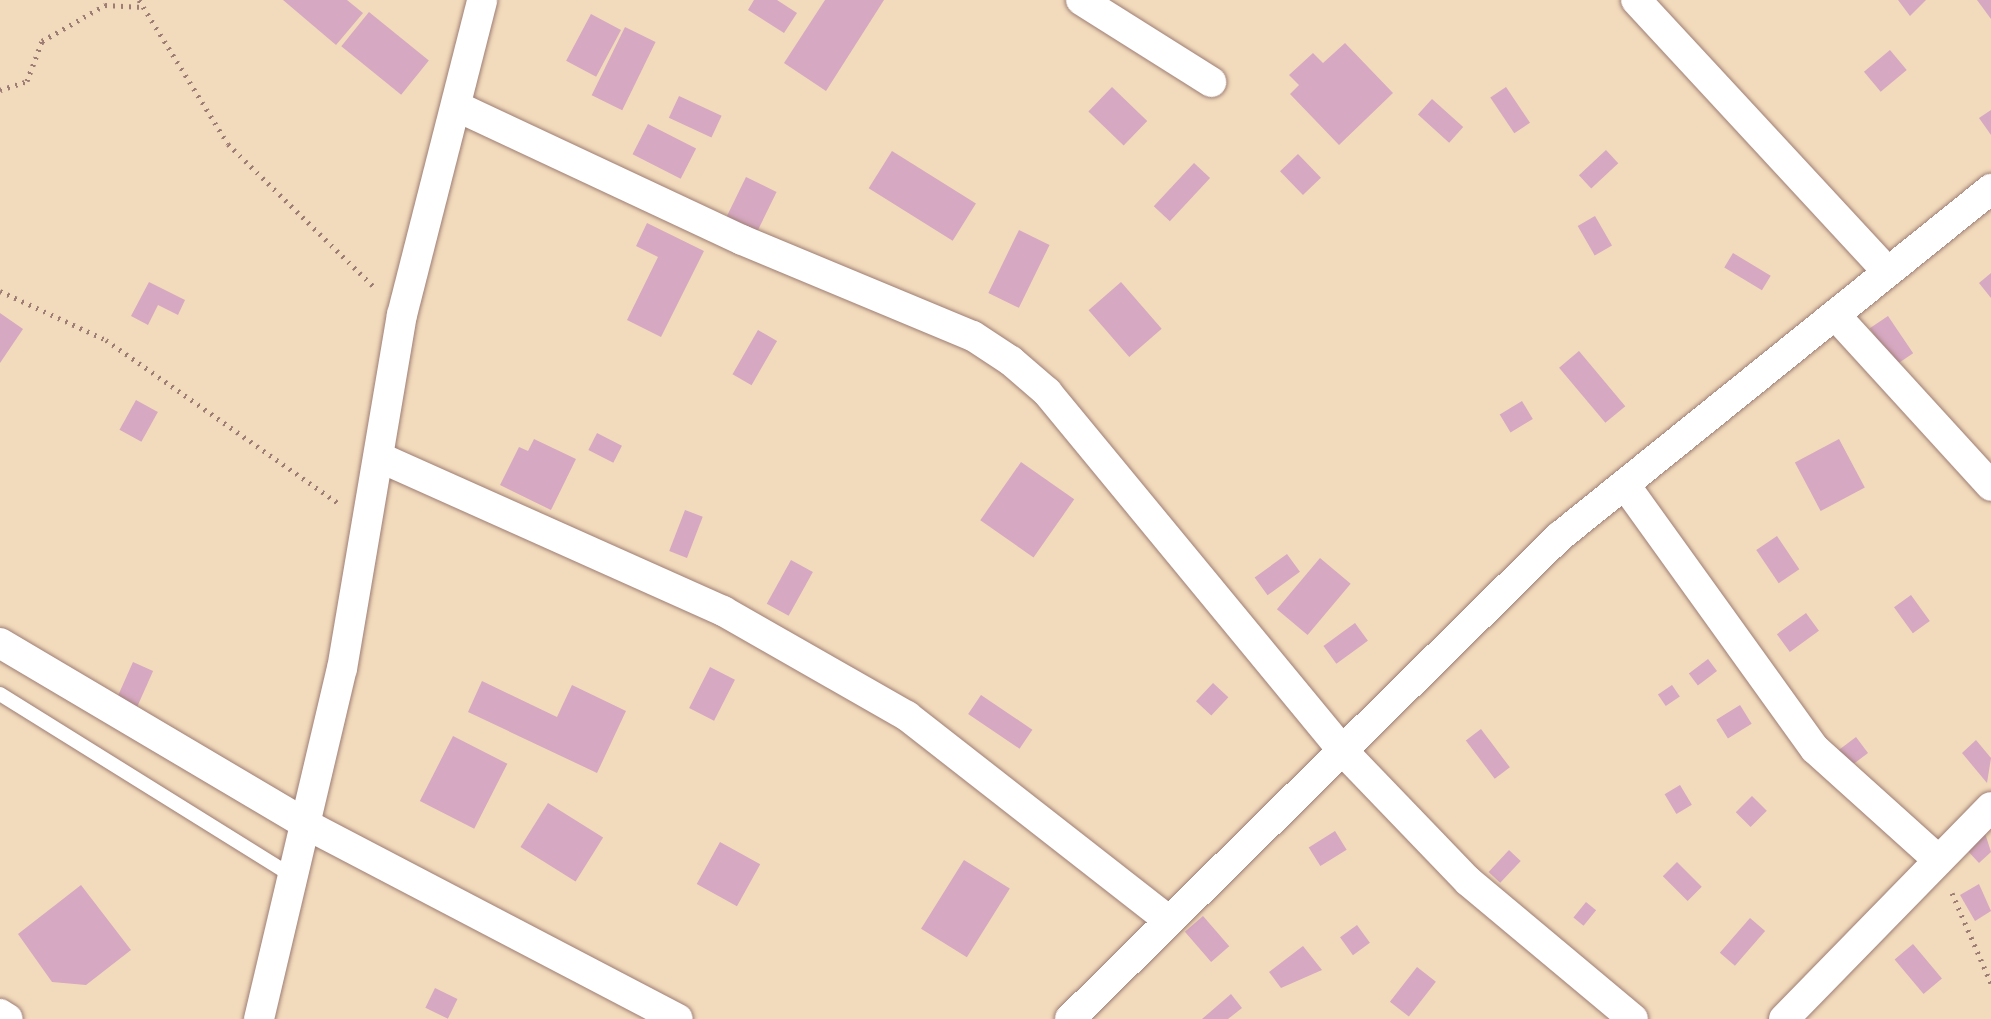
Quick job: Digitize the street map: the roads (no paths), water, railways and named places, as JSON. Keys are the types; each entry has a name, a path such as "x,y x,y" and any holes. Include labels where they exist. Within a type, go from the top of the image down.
{"street":[{"path":"259,1019 309,826 365,521 381,458 402,315 460,108 482,0"},
{"path":"1081,0 1211,82"},
{"path":"1636,0 1887,271"},
{"path":"460,108 742,240 973,336 1011,361 1047,392 1340,748 1468,881 1633,1019"},
{"path":"1070,1019 1340,748 1559,537 1991,189"},
{"path":"1836,316 1991,486"},
{"path":"381,458 723,611 907,716 1168,920"},
{"path":"1625,485 1815,749 1937,859"},
{"path":"0,643 309,826 678,1019"},
{"path":"1784,1019 1991,807"},
{"path":"0,1014 8,1019"}],"lane":[{"path":"0,694 294,878"}]}
